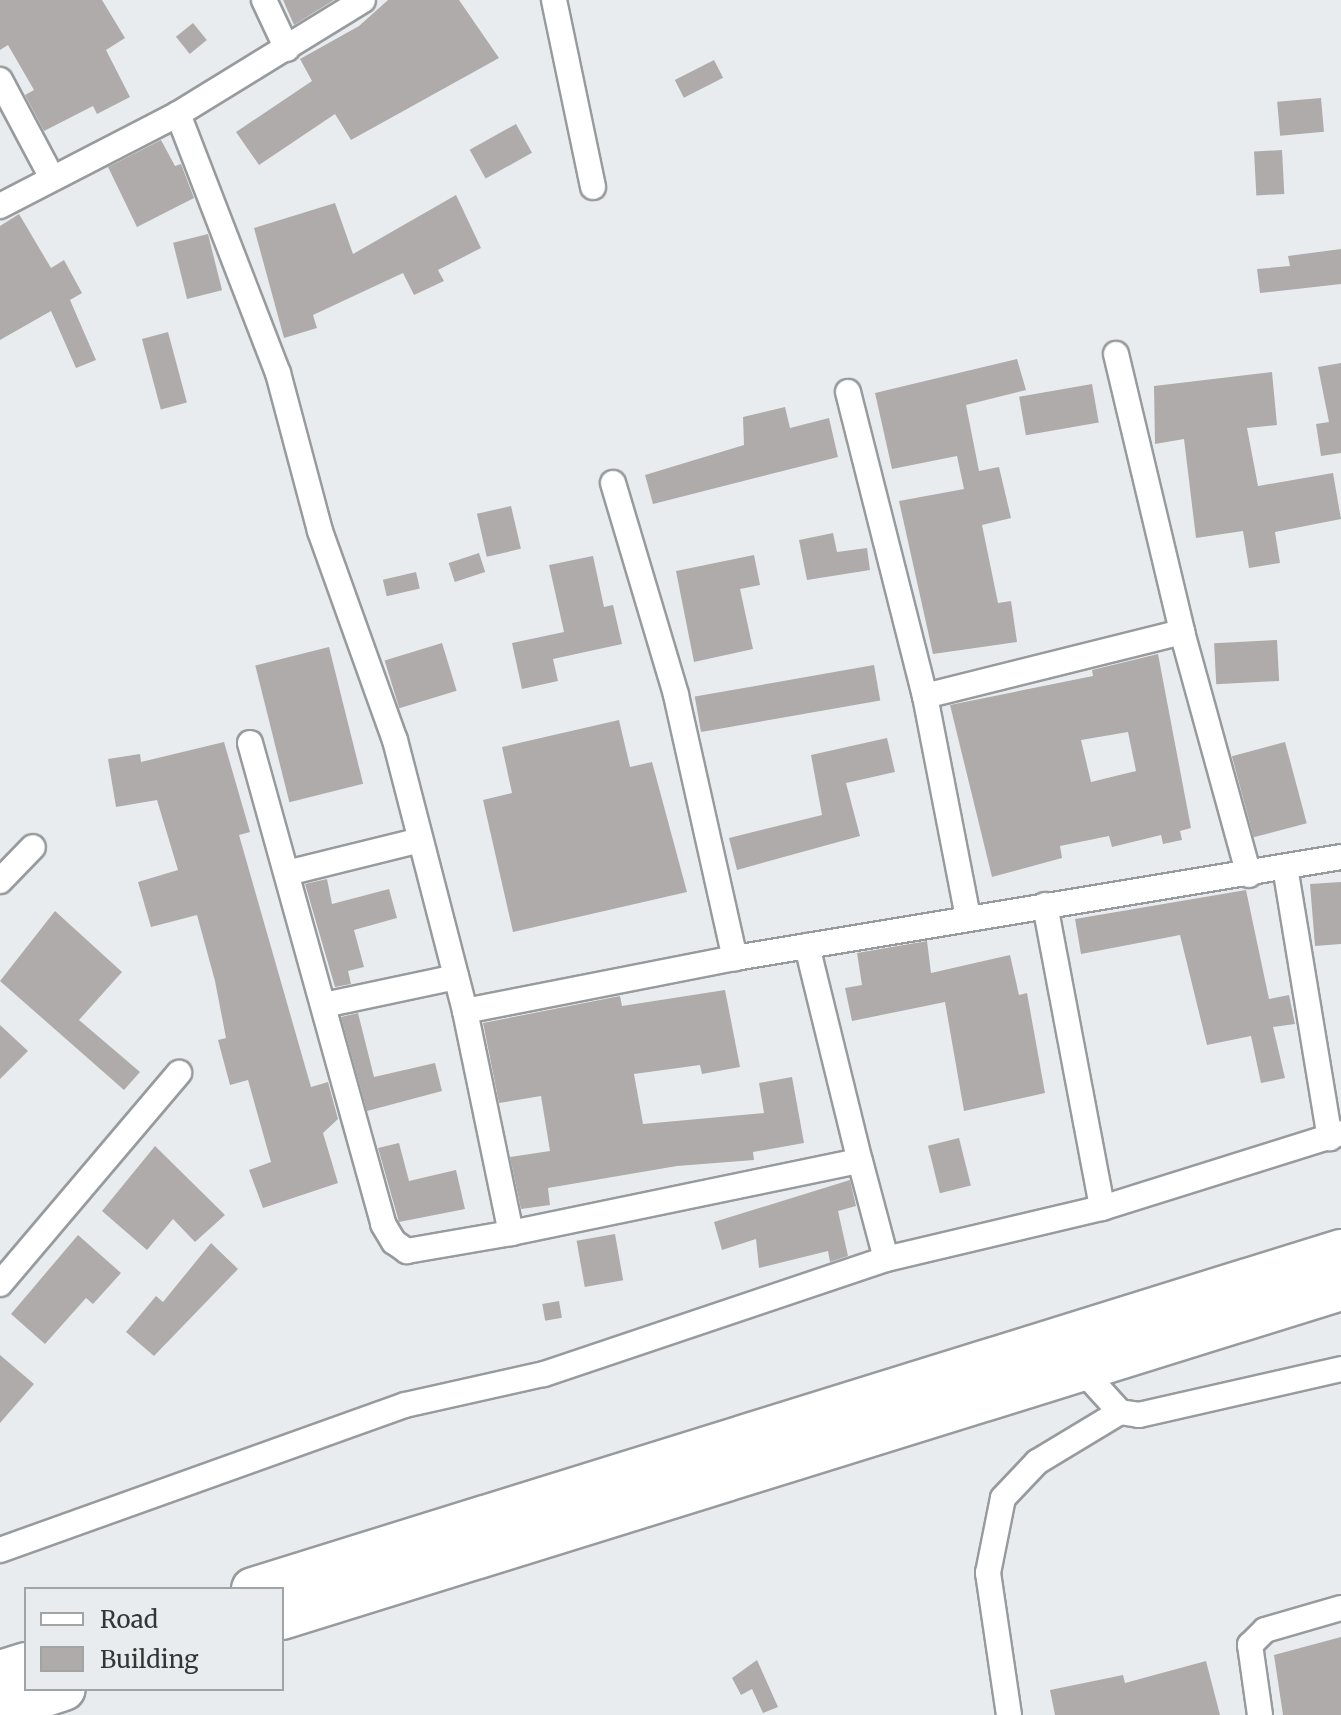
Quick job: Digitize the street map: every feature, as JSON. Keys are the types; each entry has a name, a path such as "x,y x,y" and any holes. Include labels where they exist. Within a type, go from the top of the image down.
{"highway":[{"path":"259,1587 1341,1251"},
{"path":"284,1617 1341,1289"},
{"path":"0,1672 24,1665"},
{"path":"0,1710 58,1691"}],"street":[{"path":"264,0 287,49"},
{"path":"0,206 51,176 178,114 363,0"},
{"path":"554,0 593,187"},
{"path":"0,80 51,176"},
{"path":"178,114 278,373 320,531 395,740 465,1011 511,1233"},
{"path":"1116,354 1182,632 1249,875"},
{"path":"848,392 925,696 968,917"},
{"path":"613,483 676,695 735,958"},
{"path":"925,696 1182,632"},
{"path":"250,743 383,1224 394,1242 407,1251 511,1233 860,1161"},
{"path":"287,873 420,840"},
{"path":"0,881 33,847"},
{"path":"465,1011 735,958 968,917 1249,875 1341,857"},
{"path":"0,1550 405,1405 544,1374 886,1259 1102,1208 1335,1135 1285,867"},
{"path":"1045,905 1102,1208"},
{"path":"807,946 886,1259"},
{"path":"324,1005 456,977"},
{"path":"0,1284 179,1073"},
{"path":"1082,1370 1120,1412 1139,1415 1341,1369"},
{"path":"1009,1715 988,1573 1003,1498 1037,1462 1120,1412"},
{"path":"1260,1715 1250,1645 1265,1630 1341,1608"}],"building":[{"path":"0,0 102,0 125,38 106,50 130,97 97,114 93,106 44,131 25,95 34,90 8,45 0,50"},
{"path":"283,0 334,0 294,25"},
{"path":"388,0 459,0 499,58 351,140 335,114 259,165 236,132 312,81 300,59 359,26"},
{"path":"193,23 207,40 190,54 176,37"},
{"path":"714,60 723,78 684,98 675,80"},
{"path":"1321,98 1324,132 1280,136 1277,102"},
{"path":"516,124 532,153 486,179 470,150"},
{"path":"161,140 175,166 181,164 194,198 137,227 108,167"},
{"path":"1282,150 1284,194 1256,195 1254,151"},
{"path":"456,195 481,248 438,270 444,281 414,295 403,273 313,315 317,328 284,338 254,228 335,203 353,254"},
{"path":"19,214 51,268 64,260 82,293 70,300 96,360 76,368 51,311 0,340 0,226"},
{"path":"208,234 222,290 187,299 173,243"},
{"path":"1341,249 1341,284 1260,293 1257,269 1290,266 1288,256"},
{"path":"168,332 187,403 161,410 142,339"},
{"path":"1017,359 1026,390 966,405 979,471 999,467 1011,518 982,525 998,603 1011,601 1017,642 933,654 899,501 964,489 957,456 892,469 875,393"},
{"path":"1341,363 1341,453 1321,456 1316,424 1329,422 1318,367"},
{"path":"1272,372 1277,425 1247,428 1258,486 1333,473 1341,519 1275,532 1280,563 1249,568 1243,531 1196,538 1184,439 1155,444 1154,386"},
{"path":"1092,384 1099,422 1026,435 1019,397"},
{"path":"785,407 790,428 829,418 838,457 653,504 645,475 744,445 743,417"},
{"path":"511,506 521,549 487,557 477,514"},
{"path":"833,533 837,552 867,548 870,570 807,580 799,540"},
{"path":"479,553 485,572 455,582 449,563"},
{"path":"754,555 760,585 740,589 753,649 694,662 676,571"},
{"path":"593,556 604,607 613,605 622,644 553,659 558,681 522,689 512,643 564,632 549,565"},
{"path":"416,572 420,589 387,596 383,580"},
{"path":"1277,640 1279,681 1216,684 1214,643"},
{"path":"442,643 457,691 399,708 385,661"},
{"path":"329,647 363,784 289,802 255,665"},
{"path":"1158,654 1191,828 1180,831 1182,840 1163,844 1161,835 1112,847 1109,836 1060,846 1062,858 992,877 950,705 1093,676 1092,670","holes":["1128,732 1136,771 1091,782 1081,740"]},
{"path":"874,665 880,700 701,732 695,697"},
{"path":"619,720 630,767 652,762 687,892 513,932 483,800 512,793 502,747"},
{"path":"887,738 895,772 846,783 860,836 737,870 729,838 822,815 811,755"},
{"path":"224,742 250,832 239,835 311,1087 328,1082 338,1119 323,1133 338,1183 263,1208 249,1170 271,1162 248,1080 230,1085 218,1040 226,1038 215,981 197,915 151,927 138,882 178,870 157,800 116,807 108,759 140,754 141,762"},
{"path":"1285,742 1307,823 1254,837 1232,756"},
{"path":"327,879 332,904 389,889 397,918 354,930 364,967 348,971 351,984 335,987 305,884"},
{"path":"1341,882 1341,944 1315,946 1310,884"},
{"path":"1246,890 1269,999 1289,995 1295,1024 1273,1027 1285,1078 1261,1083 1251,1036 1207,1045 1180,935 1081,954 1075,919"},
{"path":"55,911 122,972 79,1020 140,1072 124,1090 0,981"},
{"path":"927,941 931,973 1010,955 1019,995 1027,993 1045,1093 964,1111 945,1002 852,1021 845,988 862,985 857,953"},
{"path":"725,990 740,1067 702,1074 700,1065 634,1074 643,1124 764,1113 759,1083 792,1077 804,1143 753,1152 754,1160 677,1166 548,1188 550,1205 521,1209 510,1157 550,1151 541,1096 499,1103 483,1023 620,996 622,1006"},
{"path":"358,1013 374,1077 435,1063 442,1091 367,1111 341,1017"},
{"path":"0,1025 28,1051 0,1079"},
{"path":"959,1138 971,1186 940,1193 928,1146"},
{"path":"399,1143 409,1181 456,1170 465,1209 399,1222 378,1148"},
{"path":"155,1146 225,1215 195,1242 173,1219 147,1250 102,1211"},
{"path":"850,1180 856,1206 838,1211 848,1256 830,1262 828,1251 759,1268 756,1239 722,1250 714,1222"},
{"path":"615,1234 623,1280 585,1287 577,1241"},
{"path":"78,1235 121,1273 93,1304 86,1298 45,1344 11,1314"},
{"path":"211,1243 238,1269 154,1356 126,1332 156,1296 163,1302"},
{"path":"559,1301 562,1318 545,1321 542,1304"},
{"path":"0,1355 34,1384 0,1423"},
{"path":"1341,1637 1341,1715 1283,1715 1274,1655"},
{"path":"757,1660 778,1707 763,1713 752,1689 741,1695 732,1678"},
{"path":"1206,1661 1220,1715 1055,1715 1050,1690 1123,1675 1125,1683"}]}
